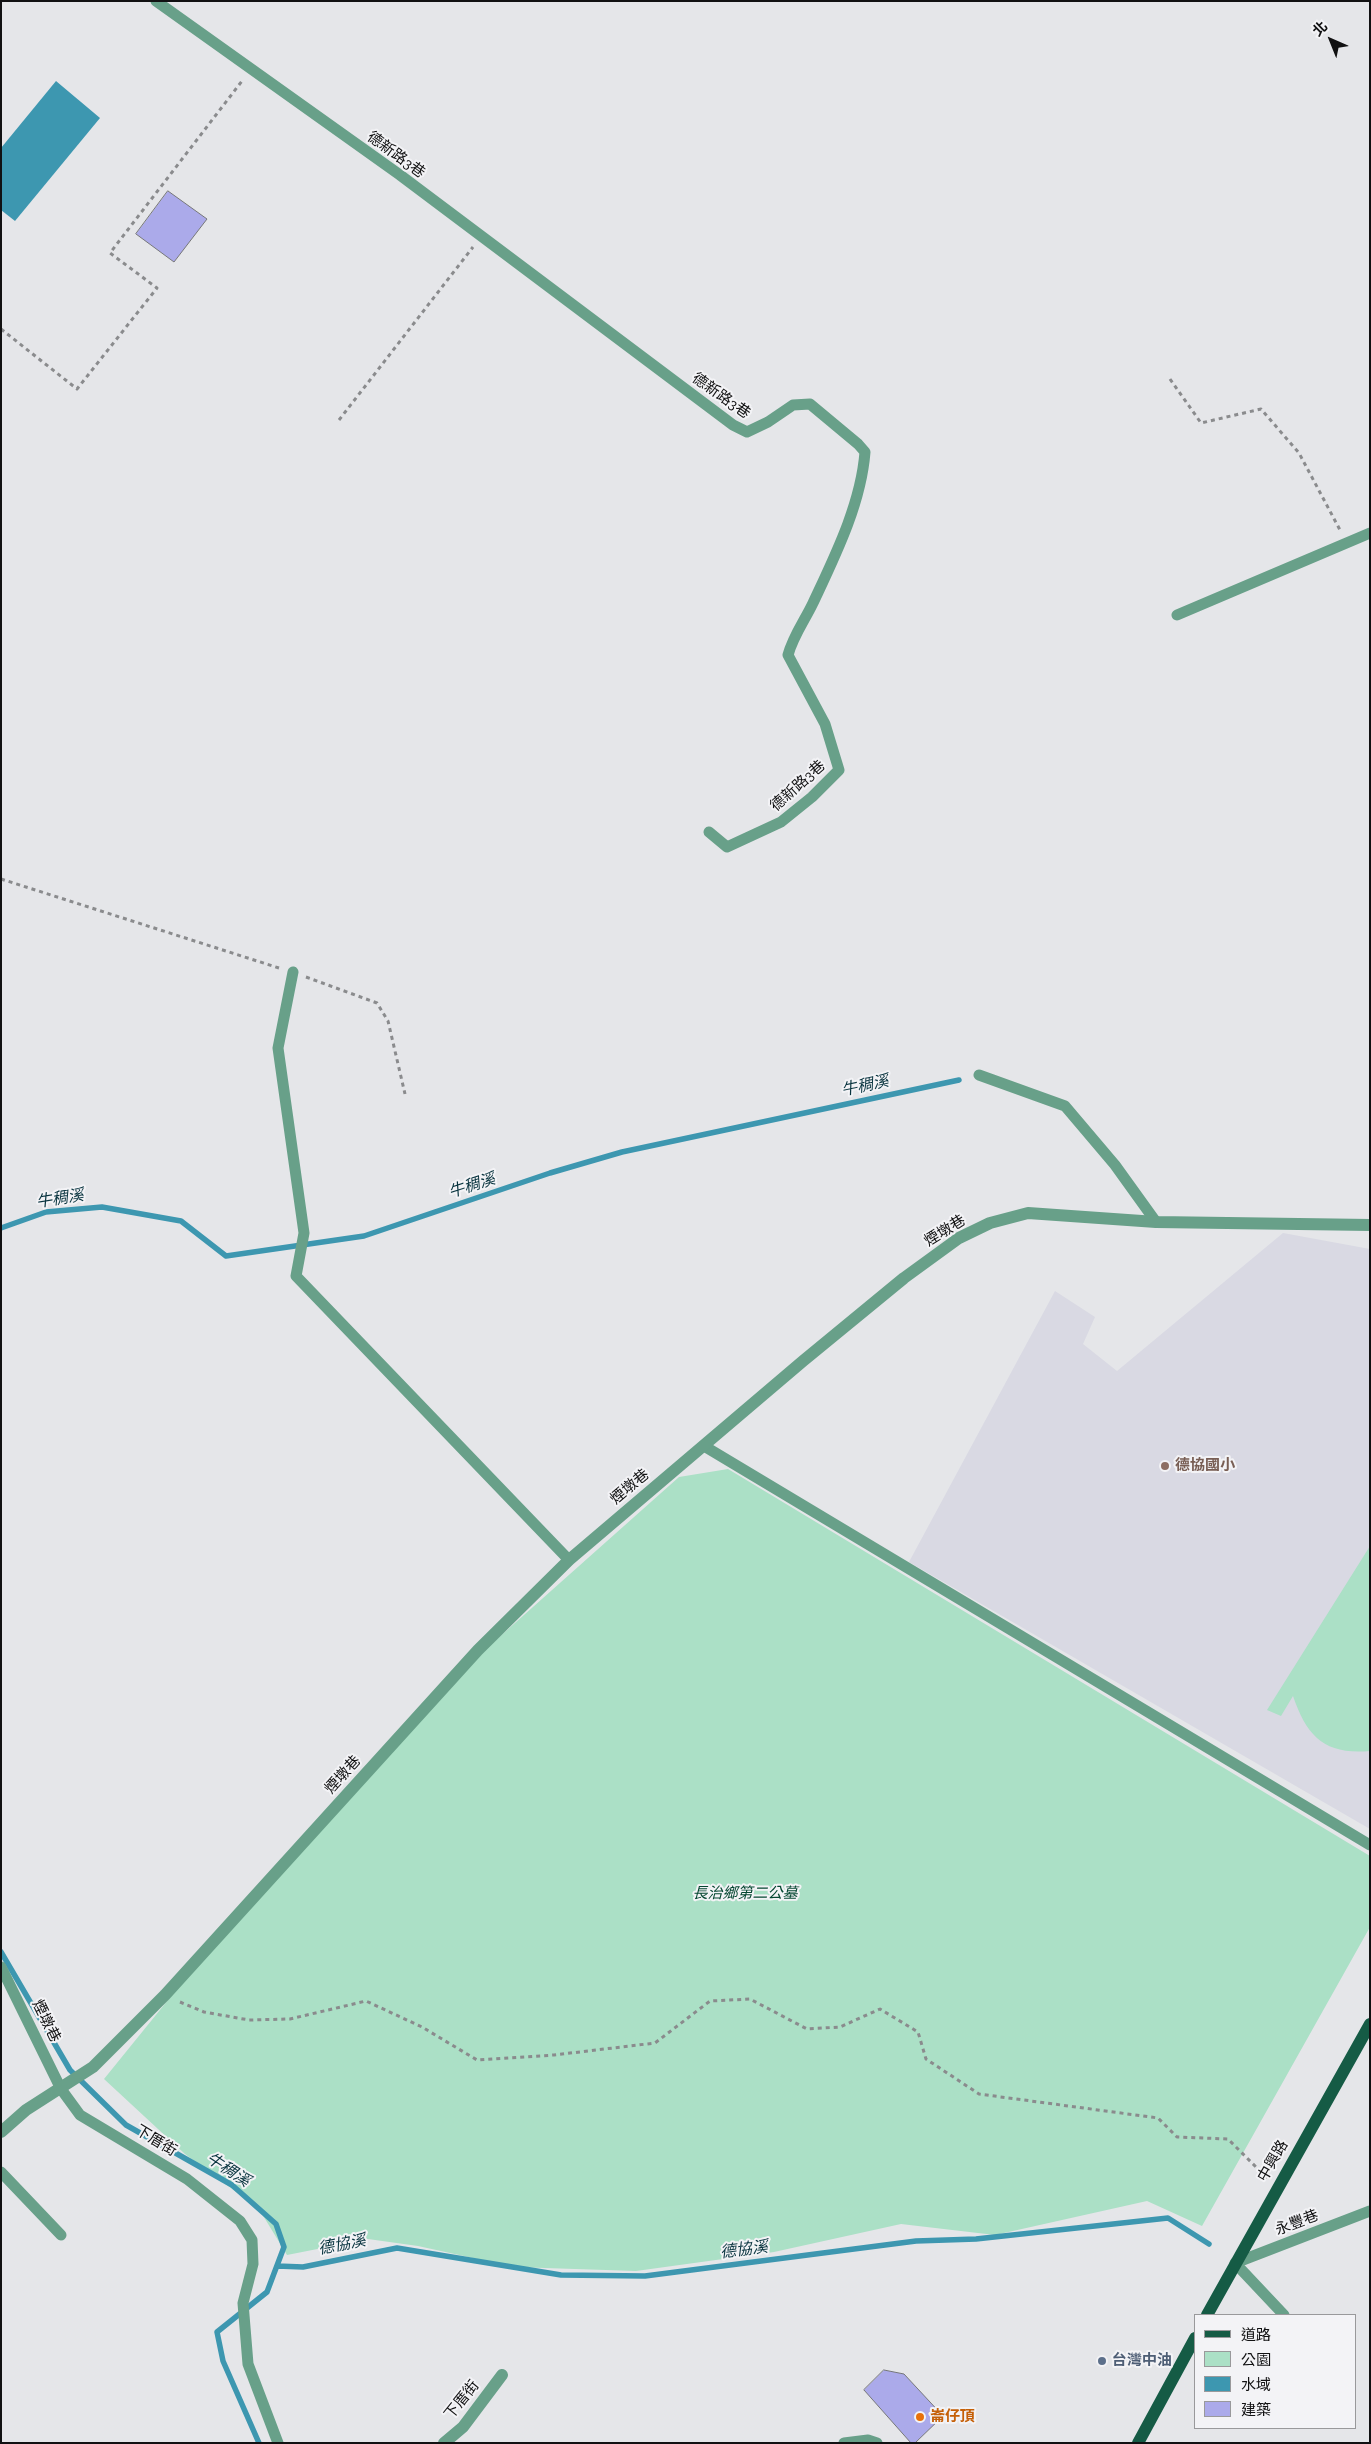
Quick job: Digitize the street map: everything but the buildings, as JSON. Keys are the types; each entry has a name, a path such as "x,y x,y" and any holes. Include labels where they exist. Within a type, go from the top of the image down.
{"main road":[{"name":"中興路","path":"1208,2314 1370,2024"},
{"path":"1138,2443 1194,2340"}],"street":[{"name":"煙墩巷","path":"1,2132 26,2110 93,2067 165,1995 478,1650 569,1560 904,1278 959,1238 982,1227 1028,1214 1156,1222 1370,1224"},
{"name":"下厝街","path":"444,2443 463,2427 502,2375"}],"lane":[{"name":"德新路3巷","path":"156,1 481,236 733,425 746,432 768,422 793,406 810,404 865,452 863,476 834,559 806,618 792,642 788,654 824,724 839,770 812,797 781,822 727,847 709,832"},
{"path":"1177,615 1370,533"},
{"path":"293,972 278,1048 304,1233 296,1276 569,1560"},
{"path":"979,1075 1065,1106 1115,1165 1156,1222"},
{"path":"704,1446 1370,1845"},
{"name":"煙墩巷","path":"1,1967 64,2086"},
{"name":"下厝街","path":"64,2086 80,2114 187,2179 240,2221 252,2240 253,2264 243,2303 248,2364 278,2443"},
{"path":"1,2172 61,2235"},
{"name":"永豐巷","path":"1235,2263 1370,2211"},
{"path":"1235,2263 1283,2314"},
{"path":"844,2443 868,2440 877,2443"}],"path":[{"path":"1,329 78,389 157,288 110,253 251,70"},
{"path":"338,420 481,236"},
{"path":"1170,379 1201,423 1261,409 1299,453 1346,542"},
{"path":"1,879 293,972 377,1003 388,1021 405,1094"},
{"path":"165,1995 204,2012 249,2020 290,2019 366,2001 422,2026 477,2060 554,2055 655,2043 710,2001 750,1999 807,2029 840,2027 880,2009 918,2032 926,2059 979,2094 1158,2118 1177,2137 1228,2139 1277,2187"}],"shaded area":[{"name":"德協國小","path":"1283,1233 1370,1249 1370,1829 909,1562 1055,1291 1095,1317 1083,1344 1117,1371"}],"green space":[{"name":"長治鄉第二公墓","path":"728,1469 1370,1856 1370,1927 1202,2226 1147,2201 995,2235 901,2224 774,2252 636,2271 514,2267 418,2246 368,2239 287,2255 259,2209 185,2154 104,2079 181,1984 488,1647 679,1477"},
{"path":"1370,1546 1370,1751 1341,1750 1320,1740 1312,1732 1298,1710 1293,1696 1281,1716 1267,1710"}],"water":[{"path":"56,81 100,118 15,221 1,210 1,148"}],"waterway":[{"name":"牛稠溪","path":"1,1228 46,1212 102,1207 181,1221 226,1256 364,1236 550,1173 622,1152 959,1080"},
{"name":"牛稠溪","path":"1,1952 70,2070 126,2125 232,2185 276,2224 284,2247 267,2292 217,2332 223,2361 259,2443"},
{"name":"德協溪","path":"277,2266 303,2267 397,2248 561,2275 645,2276 916,2241 976,2239 1168,2218 1209,2244"}],"place":[{"name":"德協國小","path":"1165,1466"},
{"name":"台灣中油","path":"1102,2361"},
{"name":"崙仔頂","path":"920,2417"}]}
